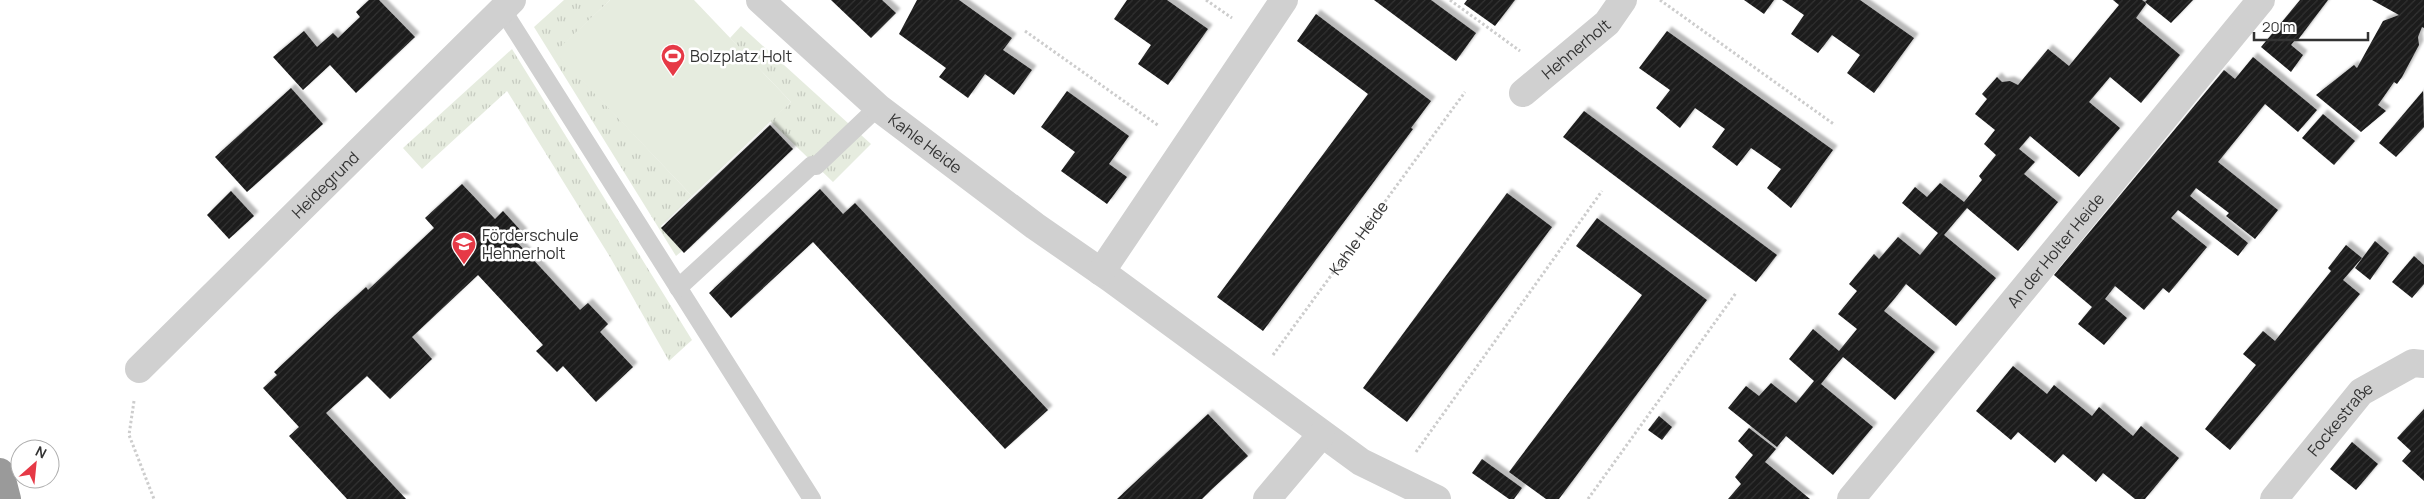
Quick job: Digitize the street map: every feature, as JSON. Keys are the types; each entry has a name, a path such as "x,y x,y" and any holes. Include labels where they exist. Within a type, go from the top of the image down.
{"highway":[{"path":"0,472 7,499"}],"street":[{"name":"Kahle Heide","path":"760,0 878,107 1035,226 1101,272 1360,462 1437,499"},
{"path":"1101,272 1284,0"},
{"name":"Hehnerholt","path":"1523,93 1607,23 1623,0"},
{"name":"An der Holter Heide","path":"1851,499 2261,0"},
{"name":"Heidegrund","path":"139,369 507,4"},
{"name":"Fockestraße","path":"2274,499 2361,392 2413,364 2424,364"},
{"path":"1267,499 1321,434"}],"lane":[{"path":"507,4 678,288 812,499"},
{"path":"678,288 812,165 816,166 878,107"}],"path":[{"path":"1450,0 1549,72"},
{"path":"1660,0 1835,125"},
{"path":"1025,31 1186,145"},
{"name":"Kahle Heide","path":"1252,384 1465,92"},
{"path":"1396,479 1602,191"},
{"path":"1588,499 1736,293"},
{"path":"139,369 129,435 154,499"}],"green space":[{"path":"564,0 610,0 556,52 692,196 661,226 682,251 676,256 534,27"},
{"name":"Bolzplatz Holt","path":"610,0 694,0 791,102 692,196 555,52"},
{"path":"741,26 871,144 833,182 770,121 791,102 730,38"},
{"path":"512,49 692,340 669,361 610,257 507,91 422,169 403,148"}],"building":[{"path":"369,0 379,0 415,37 356,93 330,65 303,90 273,57 304,31 317,47 333,33 338,38 360,17 356,12"},
{"path":"831,0 882,0 896,13 871,38"},
{"path":"917,0 959,0 1012,38 1003,50 1032,70 1014,95 985,74 968,98 939,77 946,68 899,34"},
{"path":"1127,0 1167,0 1208,29 1168,85 1138,64 1151,45 1114,19"},
{"path":"1374,0 1431,0 1476,33 1456,61"},
{"path":"1467,0 1515,0 1495,26 1464,4"},
{"path":"1744,0 1774,0 1764,14"},
{"path":"1782,0 1860,0 1914,38 1874,93 1847,73 1860,55 1832,35 1818,53 1791,34 1804,15"},
{"path":"2113,0 2142,0 2145,2 2146,4 2136,18 2180,55 2141,103 2110,77 2089,102 2120,128 2079,177 2030,136 2019,149 2035,162 2024,174 2058,202 2018,251 1967,208 1944,235 1996,278 1956,326 1906,284 1884,311 1935,352 1895,400 1843,357 1832,370 1821,384 1873,427 1833,475 1786,436 1777,447 1728,408 1746,386 1759,396 1771,383 1796,403 1814,381 1789,359 1813,329 1839,351 1857,329 1838,314 1857,291 1849,284 1874,254 1879,259 1898,237 1920,255 1938,233 1902,203 1915,187 1927,197 1940,183 1964,202 1982,180 1979,176 1996,155 1984,144 1995,130 1975,114 1987,99 1982,94 1997,77 2002,82 2010,81 2018,85 2048,49 2069,66 2119,5"},
{"path":"2147,0 2193,0 2171,23 2145,2"},
{"path":"2300,0 2328,0 2297,41 2295,40 2291,45 2303,55 2291,72 2261,47"},
{"path":"2372,0 2424,0 2424,28 2422,27 2418,37 2419,45 2402,77 2397,84 2394,82 2378,105 2386,111 2361,132 2316,95 2354,65 2357,68 2383,21 2399,15"},
{"path":"1316,14 1431,101 1411,128 1413,129 1263,331 1217,297 1368,94 1297,41"},
{"path":"1667,31 1833,150 1791,208 1767,188 1781,169 1751,148 1737,166 1712,147 1725,129 1695,108 1680,128 1656,108 1670,90 1639,68"},
{"path":"2253,57 2317,110 2298,132 2265,104 2218,162 2278,210 2255,239 2226,216 2229,213 2196,188 2190,196 2248,243 2238,256 2178,210 2171,218 2207,247 2169,293 2163,288 2144,310 2115,286 2105,299 2127,318 2104,345 2078,324 2092,307 2054,275 2224,70 2235,79"},
{"path":"291,88 323,124 247,192 215,157"},
{"path":"1067,91 1129,136 1109,164 1127,177 1107,204 1061,171 1075,152 1041,127"},
{"path":"2423,91 2424,127 2396,157 2379,143"},
{"path":"1584,111 1777,255 1756,282 1563,137"},
{"path":"2323,114 2355,141 2334,165 2302,138"},
{"path":"770,125 793,149 684,253 661,228"},
{"path":"462,184 495,219 503,211 523,233 515,240 580,310 588,303 608,324 600,332 633,367 596,402 563,366 557,372 536,351 543,345 478,275 412,337 432,359 390,399 367,376 326,413 406,499 347,499 289,436 299,427 263,388 277,375 274,372 366,287 368,290 434,228 425,218"},
{"path":"820,189 843,214 855,203 1048,410 1005,449 813,242 731,318 709,293"},
{"path":"231,191 254,216 229,239 207,215"},
{"path":"1507,193 1552,227 1407,422 1363,388"},
{"path":"1597,218 1707,300 1559,499 1546,499 1509,472 1642,295 1576,246"},
{"path":"2375,241 2389,253 2370,280 2355,268"},
{"path":"2346,245 2362,258 2343,280 2360,294 2230,450 2205,429 2256,365 2243,354 2263,331 2275,341 2331,271 2328,268"},
{"path":"2414,256 2424,265 2424,284 2412,298 2392,282"},
{"path":"2013,366 2047,394 2054,385 2092,416 2099,407 2133,436 2141,426 2179,458 2145,499 2135,499 2103,473 2096,482 2063,454 2055,463 2018,432 2011,440 1976,411"},
{"path":"2424,409 2424,481 2402,461 2411,451 2397,438"},
{"path":"1208,414 1248,456 1202,499 1117,499"},
{"path":"1659,416 1672,427 1662,440 1648,430"},
{"path":"1749,428 1776,449 1765,462 1810,499 1728,499 1741,484 1735,477 1753,455 1738,441"},
{"path":"2352,442 2378,464 2356,490 2330,469"},
{"path":"1482,459 1522,488 1514,499 1509,499 1472,473"}],"place":[{"name":"Bolzplatz Holt","path":"673,77"},
{"name":"Förderschule Hehnerholt","path":"464,265"}]}
